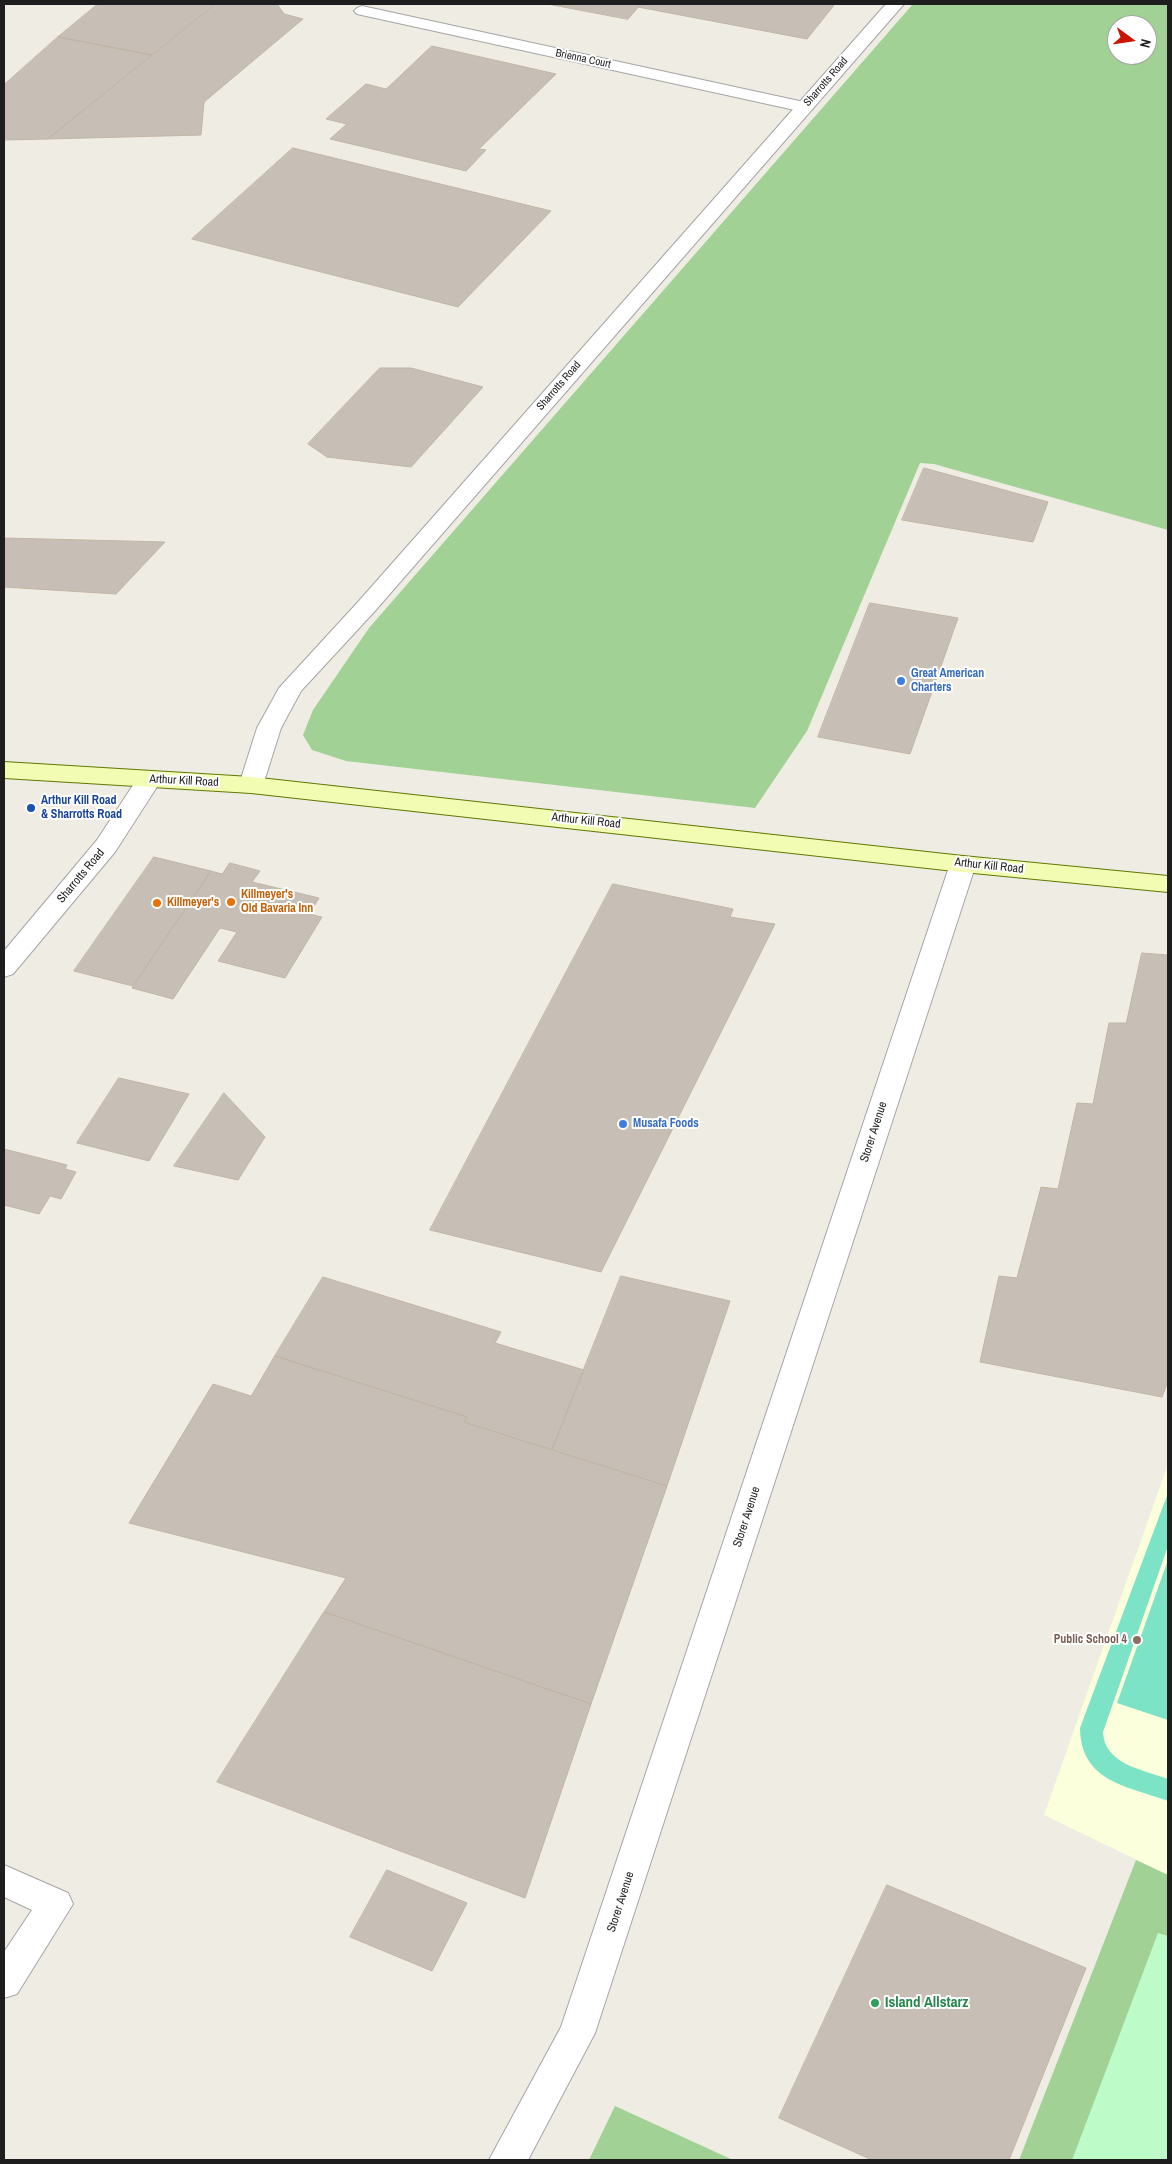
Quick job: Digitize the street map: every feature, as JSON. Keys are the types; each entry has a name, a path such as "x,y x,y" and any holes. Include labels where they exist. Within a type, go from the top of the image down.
{"street":[{"name":"Sharrotts Road","path":"251,784 269,728 291,688 366,607 895,4"},
{"name":"Arthur Kill Road","path":"4,770 251,784 963,864 1168,884"},
{"name":"Sharrotts Road","path":"4,968 106,846 150,779"},
{"name":"Storer Avenue","path":"508,2160 578,2033 963,864"},
{"path":"4,1880 56,1904 4,1982"}],"lane":[{"name":"Brienna Court","path":"362,11 804,107"}],"shaded area":[{"name":"Public School 4","path":"1168,1464 1168,1875 1044,1815"}],"green space":[{"path":"913,4 1168,4 1168,530 934,464 920,463 807,731 755,808 346,761 312,750 303,735 313,710 369,628"},
{"path":"1168,1493 1168,1546 1103,1732 1105,1743 1117,1759 1137,1769 1168,1779 1168,1801 1122,1786 1097,1771 1088,1760 1082,1746 1080,1728"},
{"path":"1168,1560 1168,1720 1117,1703"},
{"path":"1136,1860 1168,1875 1168,2160 1019,2160"},
{"path":"1158,1933 1168,1936 1168,2160 1072,2160"},
{"path":"615,2106 733,2160 589,2160"}],"building":[{"path":"98,4 215,4 152,55 58,37"},
{"path":"216,4 277,4 284,14 303,19 204,102 201,135 48,139"},
{"path":"548,4 641,4 628,19"},
{"path":"641,4 835,4 807,39 638,7"},
{"path":"58,37 152,55 48,139 4,140 4,85"},
{"path":"432,46 556,74 479,149 486,150 466,171 330,139 347,124 326,119 366,84 386,89"},
{"path":"293,148 551,211 458,307 192,239"},
{"path":"380,368 411,368 483,387 411,467 327,457 308,444"},
{"path":"924,468 1048,502 1033,542 902,520"},
{"path":"4,538 165,542 116,594 4,587"},
{"path":"870,603 958,618 910,754 818,737"},
{"path":"154,857 211,871 133,986 74,971"},
{"path":"230,863 260,871 252,882 319,898 309,914 322,917 285,978 218,961 237,932 220,928 173,999 132,988 211,871 222,874"},
{"path":"613,884 733,909 730,917 775,924 601,1272 430,1230"},
{"path":"1142,953 1168,955 1168,1381 1162,1397 980,1362 999,1276 1017,1278 1041,1187 1058,1189 1077,1103 1093,1104 1109,1023 1126,1023"},
{"path":"119,1078 189,1094 149,1161 77,1143"},
{"path":"224,1093 265,1137 238,1180 174,1166"},
{"path":"4,1149 67,1165 65,1169 76,1172 61,1199 50,1196 39,1214 4,1205"},
{"path":"621,1276 730,1301 667,1486 552,1450"},
{"path":"323,1277 501,1332 495,1343 584,1370 552,1450 464,1422 467,1417 275,1356"},
{"path":"275,1356 467,1417 464,1422 667,1486 591,1704 324,1612 346,1578 129,1523 213,1384 251,1396"},
{"path":"324,1612 591,1704 525,1898 217,1782"},
{"path":"387,1870 467,1903 432,1971 350,1937"},
{"path":"887,1885 1086,1968 1009,2160 872,2160 779,2118"}],"place":[{"name":"Great American Charters","path":"901,681"},
{"name":"Arthur Kill Road & Sharrotts Road","path":"31,808"},
{"name":"Killmeyer's Old Bavaria Inn","path":"231,902"},
{"name":"Killmeyer's","path":"157,903"},
{"name":"Musafa Foods","path":"623,1124"},
{"name":"Public School 4","path":"1137,1640"},
{"name":"Island Allstarz","path":"875,2003"}]}
